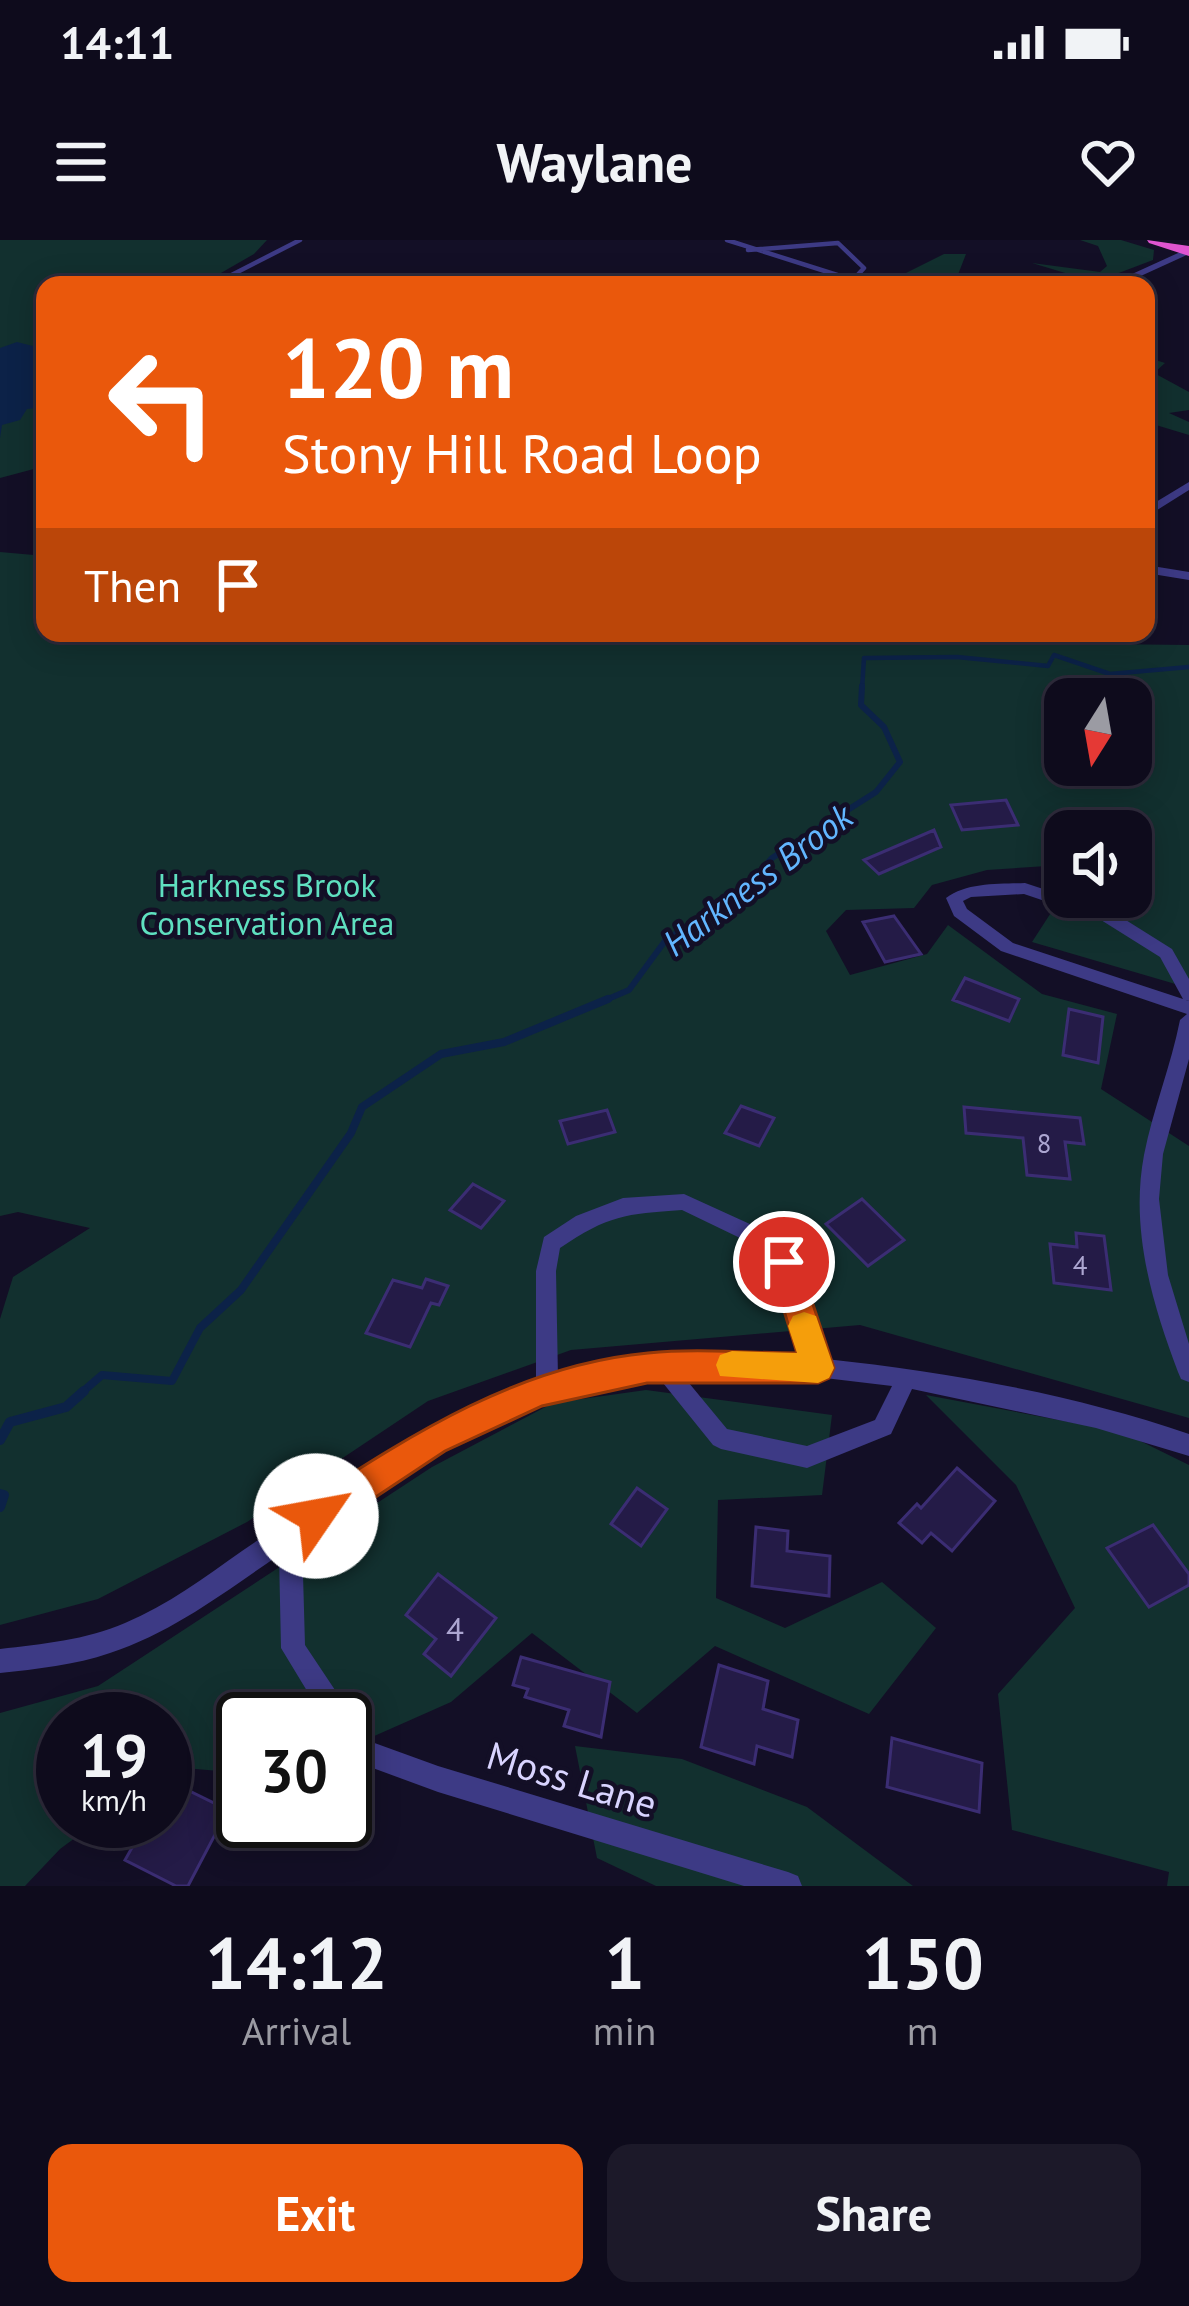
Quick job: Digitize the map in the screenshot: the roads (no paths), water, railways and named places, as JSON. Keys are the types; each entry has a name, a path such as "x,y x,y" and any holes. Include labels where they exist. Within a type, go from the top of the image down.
{"highway":[{"path":"1154,240 1189,251"}],"street":[{"path":"1133,276 1189,251"},
{"path":"1155,507 1189,485"},
{"path":"1155,570 1189,576"},
{"path":"1189,995 1166,953 1107,916 1025,888 969,892 954,898 961,912 1007,947 1189,1008"},
{"path":"1189,1020 1151,1172 1151,1221 1154,1258 1189,1372"},
{"path":"548,1390 546,1271 551,1244 583,1222 623,1206 684,1202 745,1231 784,1262 818,1368"},
{"path":"663,1367 721,1438 807,1456 883,1426 906,1379"},
{"path":"0,1661 116,1639 187,1604 433,1440 491,1409 548,1390 663,1367 818,1368 956,1385 1189,1445"},
{"path":"290,1534 293,1648 322,1692"},
{"name":"Moss Lane","path":"372,1755 788,1886"}],"lane":[{"path":"230,276 300,240"},
{"path":"727,240 834,276"},
{"path":"748,250 838,243 864,268 858,276"}],"water":[{"path":"17,342 36,347 36,408 2,425 0,438 0,348"}],"waterway":[{"name":"Harkness Brook","path":"862,689 864,658 957,657 1048,666 1054,655 1110,674 1189,667"},
{"name":"Harkness Brook","path":"608,999 629,990 665,941 750,883 772,858 876,792 900,762 884,727 861,705 862,686"},
{"name":"Harkness Brook","path":"80,1394 102,1375 172,1381 200,1328 241,1290 351,1133 362,1107 441,1054 504,1042 608,999"},
{"name":"Harkness Brook","path":"601,1002 608,999"},
{"name":"Harkness Brook","path":"0,1440 10,1422 66,1407 84,1391"},
{"name":"Harkness Brook","path":"0,1494 4,1495 0,1507"}],"park label":[{"name":"Harkness Brook Conservation Area","path":"267,903"}]}
